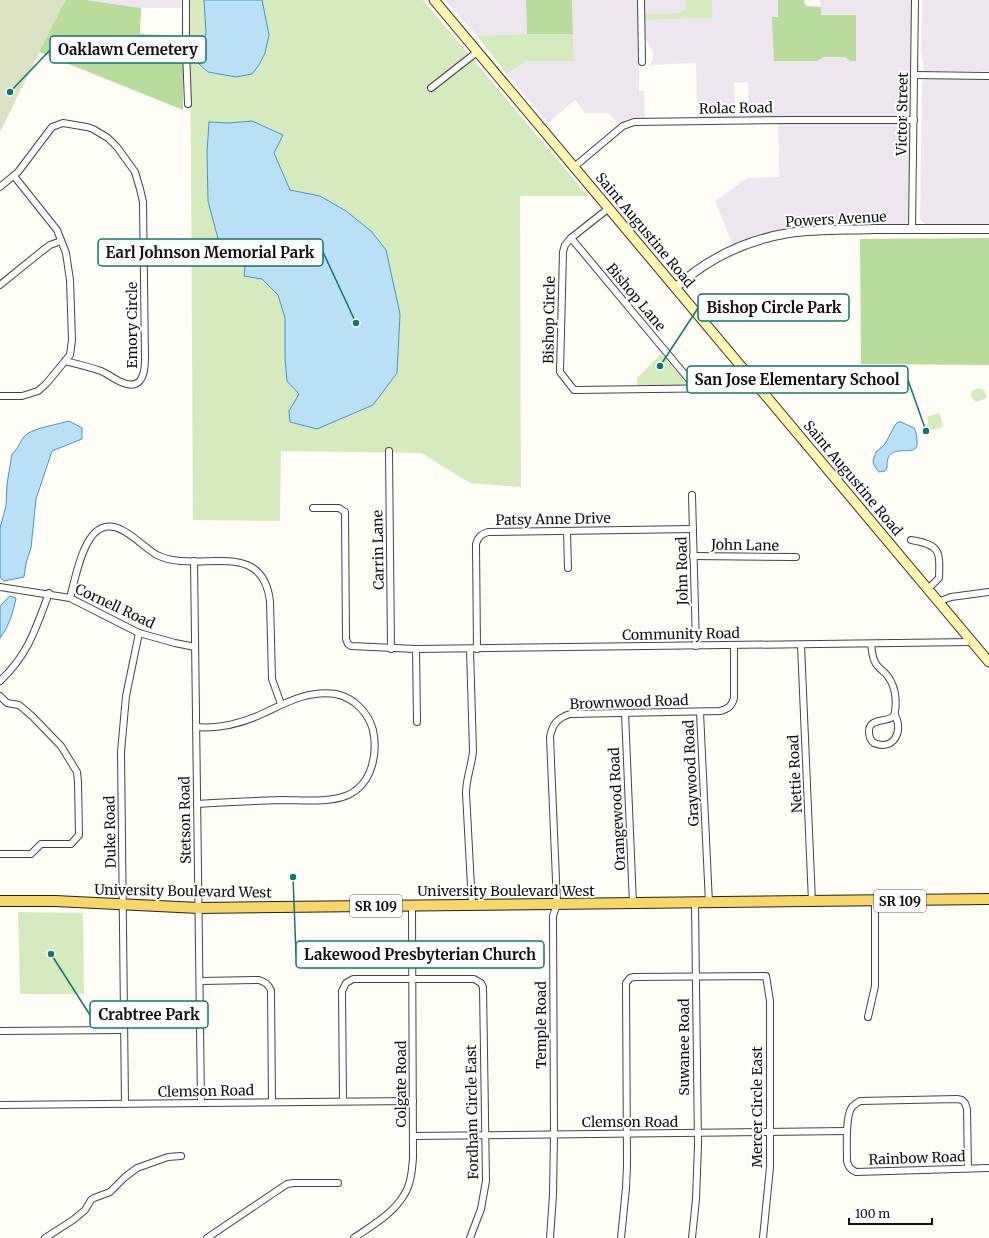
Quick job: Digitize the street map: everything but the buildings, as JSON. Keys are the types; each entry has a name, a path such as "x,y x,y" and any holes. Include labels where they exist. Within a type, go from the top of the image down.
{"main road":[{"name":"Saint Augustine Road","path":"434,0 989,662"},
{"name":"University Boulevard West","path":"0,901 55,901 198,908 989,899"}],"street":[{"path":"186,0 188,104"},
{"path":"641,0 642,62"},
{"name":"Victor Street","path":"912,229 915,0"},
{"path":"431,88 477,52"},
{"path":"914,75 989,76"},
{"name":"Rolac Road","path":"574,167 624,126 634,122 914,120"},
{"name":"Emory Circle","path":"0,187 14,176 52,127 60,123 87,127 101,133 117,147 134,172 143,202 145,372 141,379 134,384 125,384 101,371 65,361"},
{"path":"0,396 22,396 38,391 50,380 70,355 72,340 70,280 66,253 57,230 14,176"},
{"name":"Bishop Circle","path":"608,208 571,238 565,245 563,252 560,372 574,390 732,388 750,377"},
{"name":"Powers Avenue","path":"675,288 696,270 718,257 747,244 789,233 807,231 989,229"},
{"name":"Bishop Lane","path":"571,238 697,389"},
{"path":"0,285 50,245 61,241"},
{"name":"Carrin Lane","path":"389,451 391,649"},
{"name":"John Road","path":"692,495 696,646"},
{"name":"Community Road","path":"313,508 340,508 345,512 346,639 348,644 351,646 416,650 972,642"},
{"path":"70,598 86,546 92,537 102,528 113,527 122,530 149,551 171,560 242,562 252,567 257,571 268,589 270,601 272,679 281,704"},
{"name":"Patsy Anne Drive","path":"477,649 476,544 478,538 483,533 693,529"},
{"path":"567,531 568,568"},
{"path":"911,540 932,545 936,550 940,566 939,578 928,589"},
{"name":"John Lane","path":"693,556 796,557"},
{"name":"Stetson Road","path":"194,561 201,1103"},
{"name":"Cornell Road","path":"0,587 49,593 70,598 139,633 162,640 196,646"},
{"path":"938,602 952,598 989,592"},
{"path":"0,681 23,655 33,636 49,593"},
{"name":"Duke Road","path":"125,1104 121,767 126,696 139,633"},
{"path":"871,644 874,662 892,682 896,698 895,714 899,724 898,734 894,739 882,745 874,743 869,736 870,725 876,721 893,717 895,714"},
{"name":"Nettie Road","path":"801,645 812,902"},
{"name":"Graywood Road","path":"709,903 700,712 720,711 726,709 733,703 734,646"},
{"path":"470,649 473,751 466,781 466,793 472,905"},
{"path":"416,650 417,722"},
{"path":"196,727 214,728 232,724 264,713 300,696 334,694 347,698 366,713 374,734 372,765 370,772 362,785 355,792 347,796 328,800 238,801 197,804"},
{"path":"0,696 6,703 19,705 32,716 61,746 77,772 79,835 71,844 41,844 31,854 0,854"},
{"name":"Brownwood Road","path":"558,719 570,714 700,712"},
{"name":"Orangewood Road","path":"625,713 632,904"},
{"name":"Temple Road","path":"550,1238 553,1195 554,1134 553,916 557,904 550,737 551,730 558,719"},
{"path":"868,1017 875,986 875,901"},
{"name":"Suwanee Road","path":"692,1238 696,1199 697,1134 695,903"},
{"name":"Colgate Road","path":"354,1238 384,1217 398,1203 405,1195 412,1174 412,906"},
{"path":"621,1238 626,1188 626,983 630,978 696,976"},
{"name":"Mercer Circle East","path":"696,976 766,976 770,1001 770,1167 763,1238"},
{"path":"343,1102 342,991 346,983 353,979 412,979"},
{"name":"Fordham Circle East","path":"412,979 474,979 481,983 483,987 485,1189 481,1209 470,1238"},
{"path":"200,981 259,980 265,982 268,986 270,990 272,1102"},
{"path":"0,1031 124,1030"},
{"path":"847,1131 851,1108 860,1101 957,1098 962,1100 967,1106 968,1169"},
{"name":"Clemson Road","path":"0,1105 413,1101"},
{"name":"Clemson Road","path":"413,1136 697,1134 847,1131"},
{"name":"Rainbow Road","path":"847,1131 848,1166 856,1172 989,1168"},
{"path":"45,1238 86,1210 91,1200 110,1192 125,1177 137,1168 168,1157 181,1156"},
{"path":"207,1238 287,1184 338,1183"}],"shaded area":[{"path":"86,0 181,0 181,8 141,8"},
{"path":"445,0 526,0 527,34 477,36"},
{"path":"572,0 639,0 639,91 644,91 645,118 631,118 618,124 609,113 585,113 575,100 548,123 507,74 526,61 574,61"},
{"path":"645,0 686,0 686,10 678,13 645,14"},
{"path":"712,0 778,0 778,17 773,17 816,61 824,57 845,57 850,61 821,15 821,0 912,0 911,112 906,116 749,117 748,82 734,83 736,117 697,117 696,63 649,65 653,60 653,52 646,40 644,20 713,18"},
{"path":"922,0 989,0 989,71 924,71 921,49"},
{"path":"927,79 989,79 989,226 925,225 920,219 922,81"},
{"path":"778,123 908,123 911,127 908,223 900,226 798,229 733,246 715,201 747,178 779,177"}],"green space":[{"path":"0,0 65,0 0,132"},
{"path":"65,0 86,0 141,8 140,34 183,36 183,110 39,52"},
{"path":"190,0 423,0 588,196 520,196 521,487 470,483 421,453 281,451 280,521 193,520"},
{"path":"526,0 572,0 573,34 527,34"},
{"path":"686,0 712,0 713,18 644,20 645,14 678,13 685,10"},
{"path":"778,0 804,0 806,6 821,7 821,15 856,15 856,61 850,61 845,57 824,57 817,61 774,61 772,17 778,17"},
{"path":"573,34 574,61 526,61 507,74 477,36"},
{"path":"989,238 989,365 861,364 860,239"},
{"path":"661,354 688,385 637,386 637,378"},
{"path":"980,388 985,391 987,397 976,402 972,398 971,392"},
{"path":"937,413 940,414 943,425 941,428 931,430 928,425 927,417"},
{"path":"18,912 83,913 84,994 20,994"}],"water":[{"path":"204,0 262,0 269,35 265,53 259,65 252,74 236,77 208,72 199,64 206,33"},
{"path":"252,121 283,135 274,153 290,190 320,196 346,211 371,231 386,250 400,314 397,373 373,405 317,429 290,422 289,411 299,394 287,381 285,358 285,318 278,295 262,279 244,276 246,256 221,250 208,201 207,152 209,122 229,123"},
{"path":"69,421 82,428 82,439 52,451 36,499 31,548 26,563 24,577 4,581 0,577 0,528 6,506 7,484 12,454 27,434 41,428"},
{"path":"898,422 914,428 917,437 916,447 913,450 896,451 891,454 885,471 879,472 873,461 876,452 885,444"},
{"path":"10,596 16,598 15,604 8,624 0,638 0,606"}],"place":[{"name":"Oaklawn Cemetery","path":"10,92"},
{"name":"Earl Johnson Memorial Park","path":"356,323"},
{"name":"Bishop Circle Park","path":"660,366"},
{"name":"San Jose Elementary School","path":"926,431"},
{"name":"Lakewood Presbyterian Church","path":"293,877"},
{"name":"Crabtree Park","path":"51,954"}]}
